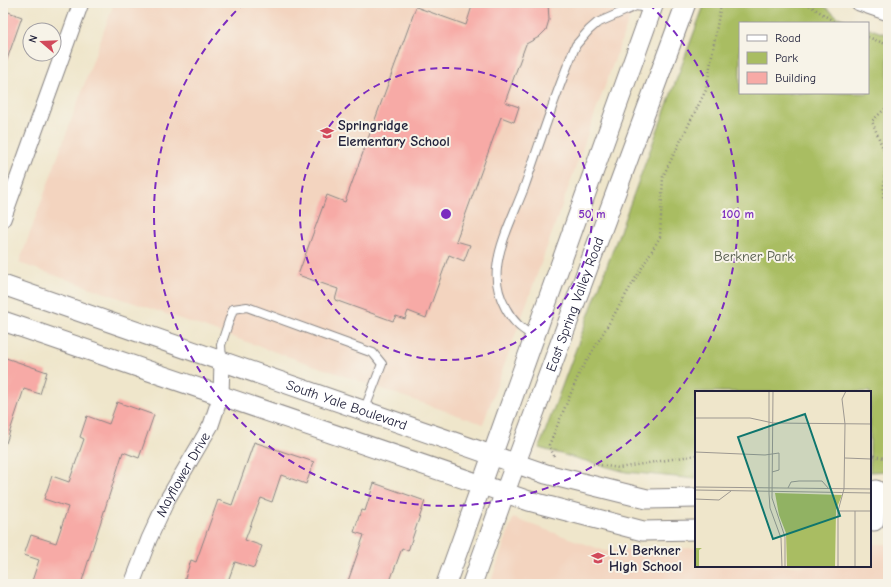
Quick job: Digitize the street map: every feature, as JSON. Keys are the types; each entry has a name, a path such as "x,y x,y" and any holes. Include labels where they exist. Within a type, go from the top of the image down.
{"street":[{"path":"3,219 81,3"},
{"name":"East Spring Valley Road","path":"472,584 686,3"},
{"path":"859,3 888,14"},
{"name":"East Spring Valley Road","path":"446,584 653,6"},
{"name":"South Yale Boulevard","path":"3,285 364,412 571,482 647,499 695,498"},
{"path":"3,321 529,501 644,531 695,530"},
{"name":"Mayflower Drive","path":"132,584 148,539 166,500 211,424 220,395 222,362"},
{"path":"877,522 878,490"}],"lane":[{"path":"535,336 524,331 513,319 498,290 497,268 508,230 576,45 593,26 636,6 653,6"},
{"path":"222,362 221,345 233,309 247,307 373,353 382,364 364,412"}],"path":[{"path":"554,458 549,444 579,374 660,238 663,176 706,90 721,3"},
{"path":"806,3 834,22"},
{"path":"869,37 888,45"},
{"path":"888,106 872,121 886,156 883,198 888,200"},
{"path":"590,464 619,468 695,455"},
{"path":"871,455 888,459"}],"shaded area":[{"name":"Springridge Elementary School","path":"114,3 635,3 483,424 19,263"},
{"name":"L.V. Berkner High School","path":"513,518 605,551 695,548 695,567 871,567 871,544 888,544 888,584 490,584"}],"green space":[{"name":"Berkner Park","path":"705,3 820,3 838,17 851,22 739,22 739,94 869,94 869,28 888,35 888,471 871,472 871,391 695,391 695,479 626,472 539,448"}],"building":[{"path":"473,3 548,3 549,20 546,30 539,37 526,44 505,102 519,107 514,122 501,117 456,241 470,245 464,261 449,255 426,318 408,311 405,319 396,316 393,321 335,300 338,289 298,275 327,195 345,202 416,7 466,25"},
{"path":"3,10 22,17 5,65 3,65"},
{"path":"3,357 47,372 40,394 24,389 6,443 3,443"},
{"path":"117,402 154,415 139,458 123,452 81,584 31,584 39,560 24,555 31,535 56,543 68,507 44,499 52,476 69,482 84,439 80,437 87,416 109,424"},
{"path":"254,442 314,462 306,484 281,475 272,502 261,498 245,540 262,546 254,568 235,562 227,584 183,584 191,560 196,562 218,500 232,505"},
{"path":"374,483 425,501 408,551 402,548 389,584 347,584 364,535 354,532 361,510 365,511"}],"place":[{"name":"Springridge Elementary School","path":"327,133"},
{"name":"L.V. Berkner High School","path":"598,558"}]}
